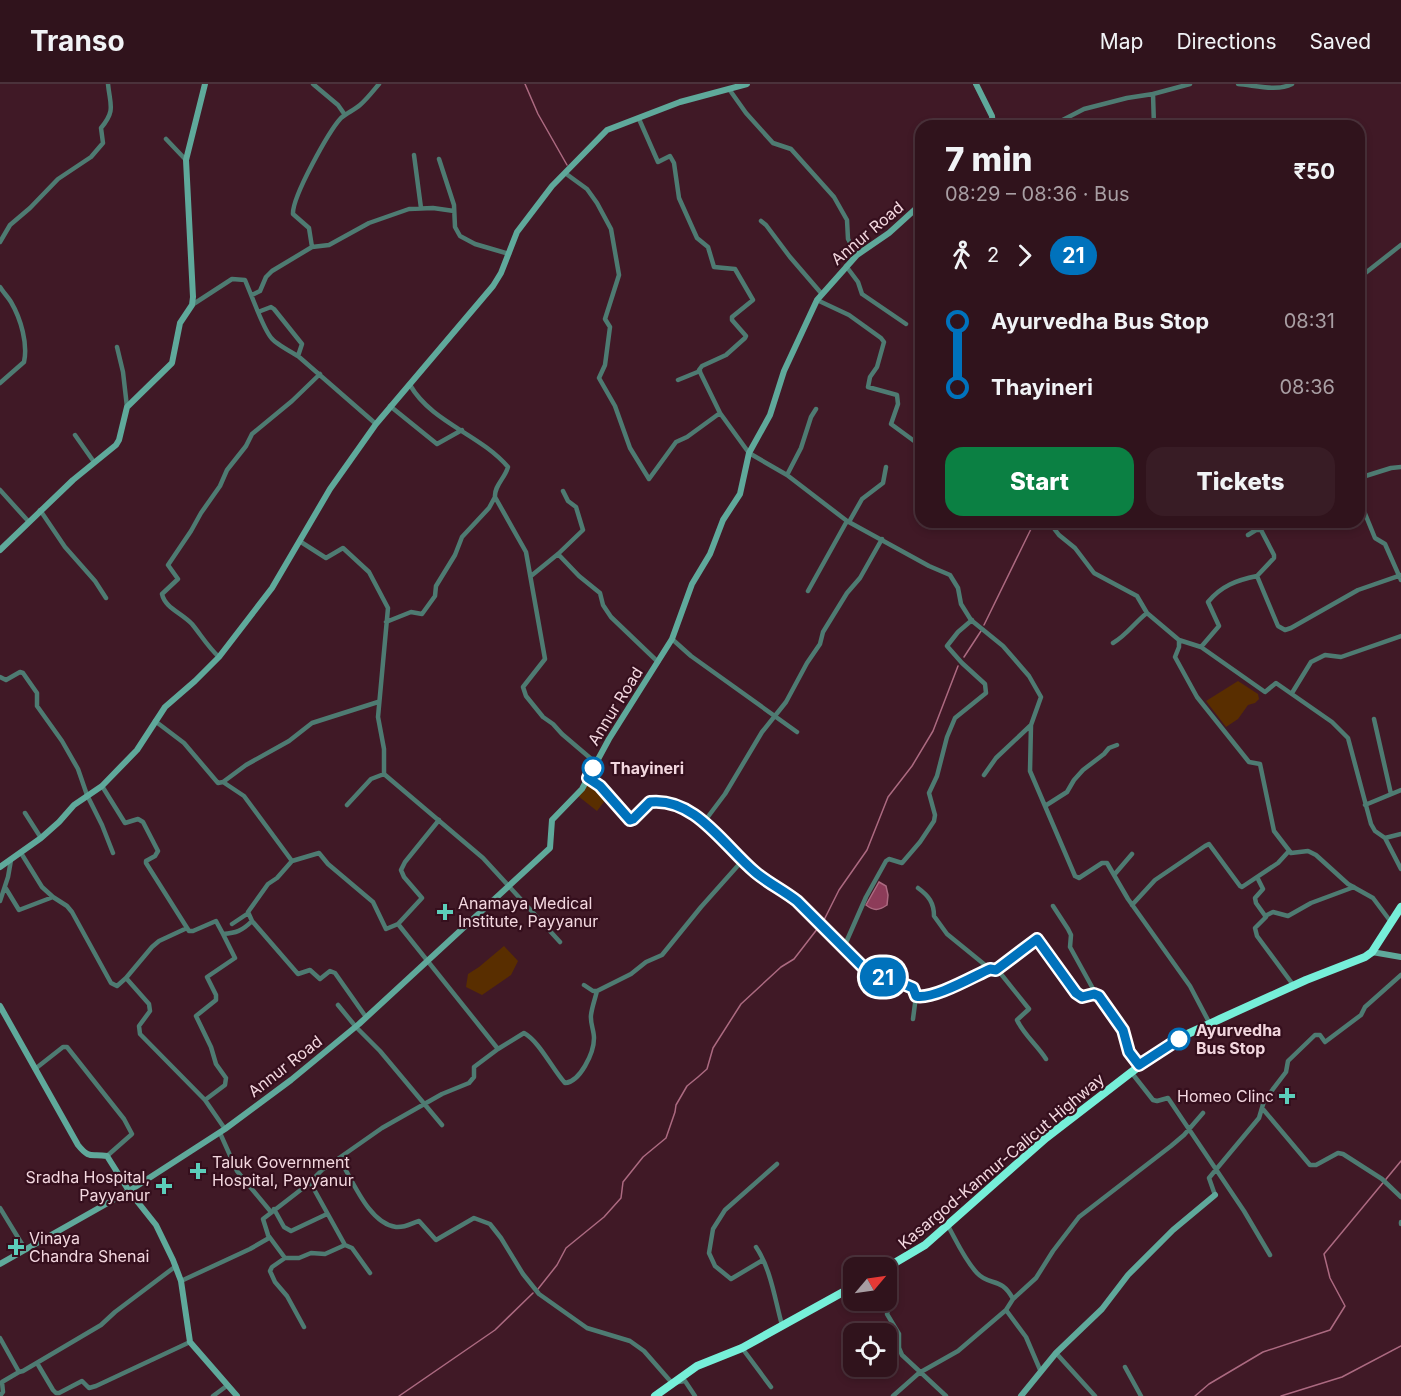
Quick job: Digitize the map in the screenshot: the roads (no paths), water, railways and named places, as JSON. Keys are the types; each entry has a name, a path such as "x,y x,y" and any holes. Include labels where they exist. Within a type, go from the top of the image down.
{"highway":[{"path":"1372,952 1401,907"},
{"name":"Kasargod-Kannur-Calicut Highway","path":"897,1262 925,1245 1046,1138 1139,1065 1181,1038 1372,952"},
{"path":"655,1396 697,1366 742,1348 843,1292"}],"main road":[{"path":"0,550 40,510 94,462 110,451 119,440 127,406 172,363 180,323 192,305 193,297 186,160 205,84"},
{"path":"0,867 41,838 74,805 102,786 137,750 165,707 219,657 272,588 330,489 376,424 493,286 509,254 517,231 565,173 608,130 680,102 747,84"},
{"path":"976,84 992,120"},
{"name":"Annur Road","path":"0,1264 129,1191 222,1131 356,1027 550,848 552,820 576,796 588,778 631,703 672,639 692,584 710,554 723,520 740,494 749,453 770,415 784,371 817,300 857,255 890,233 915,210"},
{"path":"1372,952 1401,957"},
{"path":"0,1006 57,1110 85,1154 91,1157 107,1156 129,1191 156,1225 182,1281 190,1342 237,1396"},
{"path":"1021,1396 1056,1353 1102,1309 1128,1275 1173,1230 1215,1195"}],"street":[{"path":"0,242 10,225 58,179 91,157 103,142 101,128 113,106 108,84"},
{"path":"313,84 338,105 345,116"},
{"path":"312,247 309,228 293,214 293,209 313,163 338,123 362,104 379,84"},
{"path":"1063,120 1084,109 1190,84"},
{"path":"1238,84 1273,88 1292,84"},
{"path":"729,89 746,113 773,143 791,149 834,197 847,220 848,239 857,255"},
{"path":"1153,94 1154,120"},
{"path":"639,119 658,162 670,156 674,163 679,198 697,238 708,247 712,265 735,269 753,300 732,317 746,336 745,338 726,355 702,366 700,371 678,380"},
{"path":"166,139 186,160"},
{"path":"414,155 421,207"},
{"path":"439,159 454,211 455,226 460,236 475,244 509,254"},
{"path":"565,173 587,189 597,202 611,230 618,275 605,319 610,327 605,364 599,378 615,406 630,448 649,479 676,442 687,437 720,413"},
{"path":"252,295 260,291 266,277 272,271 312,247 329,245 369,223 421,207 454,211"},
{"path":"761,221 822,293"},
{"path":"1365,273 1401,245"},
{"path":"846,266 858,282 862,294 906,324"},
{"path":"192,305 232,279 245,280 268,336 273,342 298,356 376,424"},
{"path":"0,287 11,302 22,330 25,351 24,362 0,382"},
{"path":"817,300 849,315 884,342 877,367 867,384 868,387 897,395 898,404 891,424 915,442"},
{"path":"258,312 271,307 274,309 302,344 298,356"},
{"path":"117,347 127,406"},
{"path":"700,371 720,413 749,453 787,475 848,522 950,575 958,588 961,604 972,620 1003,646 1029,676 1041,697 1031,725 1030,771 1075,876 1079,878 1102,863 1107,863 1132,905 1190,986 1210,1024"},
{"path":"219,657 202,639 191,622 164,602 162,594 178,579 168,565 252,434 320,374"},
{"path":"386,622 411,612 422,614 435,596 436,586 443,572 452,562 462,537 489,508 495,497 496,488 508,467 417,398 410,385"},
{"path":"390,406 437,444 462,430"},
{"path":"787,475 801,448 816,409"},
{"path":"75,435 94,462"},
{"path":"808,591 862,499 883,483 886,467"},
{"path":"1365,476 1401,467"},
{"path":"0,489 29,522"},
{"path":"531,576 583,530 576,507 568,501 563,491"},
{"path":"495,497 526,552 544,658 523,687 526,696 543,717 596,762"},
{"path":"40,510 65,547 95,581 106,598"},
{"path":"1257,576 1278,626 1285,630 1358,590 1400,577 1385,544 1375,538 1365,514"},
{"path":"1054,528 1075,548 1094,573 1137,596 1147,613 1179,639 1201,647 1265,692 1276,683 1332,722 1348,738 1373,828 1385,838 1401,869"},
{"path":"1201,647 1219,626 1208,602 1230,584 1257,576 1274,558 1262,530 1256,530 1248,535"},
{"path":"704,822 725,795 762,732 776,716 820,644 823,632 847,593 860,578 882,539"},
{"path":"301,542 326,558 343,548 369,573 388,608 378,702 378,717 384,749 384,774"},
{"path":"558,554 579,576 600,593 603,605 611,618 658,662"},
{"path":"1113,643 1126,636 1134,623 1147,613"},
{"path":"844,946 866,897 886,861 889,859 902,863 933,825 935,815 928,793 937,776 951,725 959,713 986,693 985,684 947,646 957,632 972,620"},
{"path":"1292,693 1311,662 1325,655 1341,657 1401,636"},
{"path":"672,639 691,656 796,732"},
{"path":"1179,639 1179,647 1174,657 1197,697 1249,762 1260,764 1274,831 1289,851"},
{"path":"0,677 6,680 20,672 27,676 37,693 37,706 62,741 78,769 113,853"},
{"path":"155,721 184,742 218,783 289,741 312,723 378,702"},
{"path":"1374,719 1391,794"},
{"path":"984,775 996,758 1031,725"},
{"path":"1045,806 1067,792 1083,770 1109,748 1116,745"},
{"path":"347,805 371,779 384,774"},
{"path":"384,774 492,866 560,942"},
{"path":"588,778 600,786 630,820 650,802 656,801 682,807 704,822 742,861 769,884 786,892 797,901 870,974 892,979 913,988 916,996 913,1019"},
{"path":"223,782 244,796 292,861"},
{"path":"102,786 125,823 138,819 143,822 158,851 146,863 187,928 193,931 216,921 235,958 207,977 216,995 216,1000 196,1016 211,1047 216,1064 226,1081 225,1085 205,1100"},
{"path":"1365,805 1401,790"},
{"path":"25,813 41,838"},
{"path":"232,924 247,914 268,884 277,878 292,861 319,853 328,864 373,902 386,929 398,924 422,898 404,877 401,870 439,820"},
{"path":"1385,838 1401,834"},
{"path":"1132,905 1155,880 1209,844 1242,887 1278,863 1289,851 1308,851 1373,898 1391,922"},
{"path":"21,853 42,887 72,912 111,982 117,986 159,941 187,928"},
{"path":"1114,875 1132,854"},
{"path":"0,901 6,887 11,860"},
{"path":"584,985 597,991 662,955 742,861"},
{"path":"1257,877 1263,889 1255,898 1256,903 1265,916"},
{"path":"1294,986 1257,936 1255,928 1265,916 1273,912 1288,916 1311,903 1354,886"},
{"path":"6,887 17,908 21,910 52,897"},
{"path":"918,888 927,894 934,906 934,916 948,933 990,969"},
{"path":"1053,906 1071,935 1070,947 1097,996 1123,1030 1129,1052 1139,1065"},
{"path":"247,914 298,974 310,970 320,979 330,971 335,973 366,1017"},
{"path":"223,934 240,931 252,921"},
{"path":"398,924 498,1049"},
{"path":"916,996 922,997 945,990 990,969 997,969 1037,939 1076,993 1082,997 1094,994 1097,996"},
{"path":"997,969 1029,1009 1017,1020 1029,1039 1038,1045 1046,1059"},
{"path":"1215,1195 1209,1178 1259,1118 1264,1101 1286,1072 1288,1061 1315,1035 1320,1035 1325,1041 1352,1022 1361,1015 1365,1006 1401,975"},
{"path":"126,978 150,1008 149,1014 139,1026 140,1034 205,1100 222,1131 237,1171 284,1227 291,1231 327,1214"},
{"path":"285,1258 263,1225 263,1220 272,1210 382,1128 442,1094 469,1083 474,1077 474,1067 524,1033 547,1057 565,1083 575,1080 593,1047 591,1016 597,991"},
{"path":"338,1005 442,1125"},
{"path":"35,1069 63,1047 67,1047 124,1119 132,1134 107,1156"},
{"path":"1131,1072 1153,1100 1168,1098 1244,1211 1270,1255"},
{"path":"1262,1108 1310,1165 1316,1166 1340,1153 1384,1180 1401,1197"},
{"path":"893,1396 919,1373 958,1351 1006,1311 1013,1299 1036,1278 1078,1217 1166,1150 1203,1113"},
{"path":"339,1158 365,1205 373,1214 395,1227 407,1226 420,1221 436,1240 474,1218 490,1224 539,1294 587,1328 630,1341 644,1351 672,1383 685,1381 695,1396"},
{"path":"763,1260 731,1279 715,1266 709,1253 712,1229 725,1210 777,1164"},
{"path":"310,1182 345,1245 352,1248 370,1273"},
{"path":"0,1208 25,1249"},
{"path":"947,1224 979,1275 1004,1286 1013,1299"},
{"path":"182,1281 250,1249 268,1238 268,1235"},
{"path":"304,1327 287,1296 275,1282 270,1269 285,1258 299,1258 311,1253 325,1254 345,1245"},
{"path":"756,1247 763,1260 782,1325"},
{"path":"0,1396 3,1392 3,1382 101,1325 176,1266"},
{"path":"887,1311 886,1314 900,1334 899,1348 902,1355 946,1396"},
{"path":"1006,1311 1026,1337 1041,1372"},
{"path":"0,1338 19,1372"},
{"path":"37,1363 56,1393 82,1381 89,1388 96,1386 190,1342"},
{"path":"742,1348 771,1387"},
{"path":"1056,1353 1095,1396"},
{"path":"1125,1367 1141,1396"},
{"path":"213,1396 228,1384"}],"waterway":[{"path":"525,84 538,114 567,165"},
{"path":"984,625 1031,528"},
{"path":"964,657 981,631"},
{"path":"823,922 839,890 867,850 888,797 912,766 933,731 958,666"},
{"path":"707,1069 698,1077 707,1069 713,1048 741,1004 781,967 794,959 818,928"},
{"path":"538,1289 557,1265 566,1248 604,1217 621,1198 623,1182 643,1157 666,1138 676,1105 687,1086 698,1077"},
{"path":"1195,1396 1209,1384 1263,1352 1330,1330 1345,1306 1330,1278 1324,1254 1401,1161"},
{"path":"399,1396 495,1330 533,1293"},
{"path":"1281,1396 1342,1377 1401,1346"}],"place":[{"name":"Thayineri","path":"593,768"},
{"name":"Anamaya Medical Institute, Payyanur","path":"445,912"},
{"name":"Ayurvedha Bus Stop","path":"1179,1039"},
{"name":"Homeo Clinc","path":"1287,1096"},
{"name":"Taluk Government Hospital, Payyanur","path":"198,1171"},
{"name":"Sradha Hospital, Payyanur","path":"164,1186"},
{"name":"Vinaya Chandra Shenai","path":"16,1247"}]}
